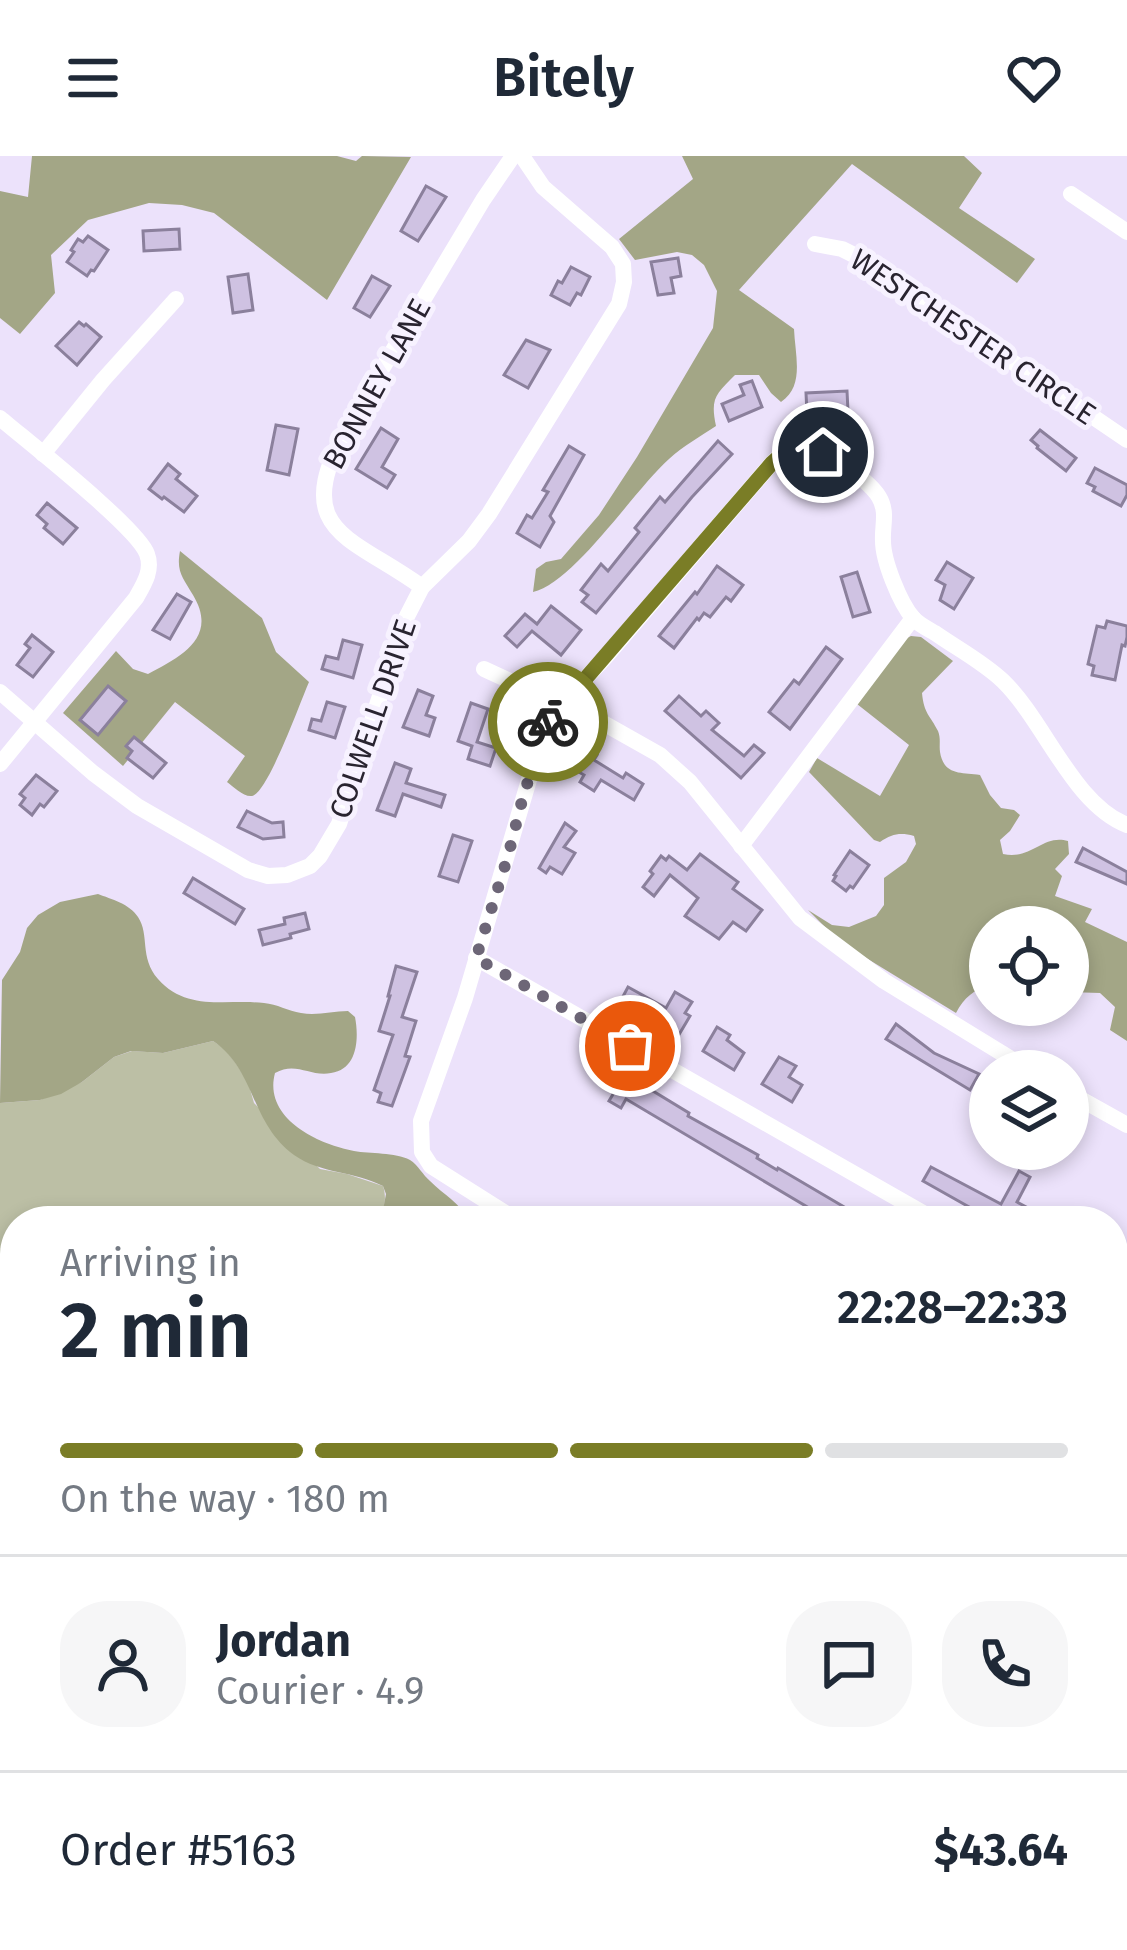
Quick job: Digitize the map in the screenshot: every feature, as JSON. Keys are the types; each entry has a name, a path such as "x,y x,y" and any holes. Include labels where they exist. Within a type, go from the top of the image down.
{"street":[{"name":"BONNEY LANE","path":"422,587 343,535 329,517 322,488 346,430 513,156"},
{"name":"COLWELL DRIVE","path":"0,692 137,806 248,870 287,875 310,866 320,856 339,824 404,624 422,587 470,541 489,514 620,304 623,264 612,247 544,187 523,156"},
{"path":"1071,194 1127,232"},
{"name":"WESTCHESTER CIRCLE","path":"815,244 842,248 858,257 1127,440"},
{"path":"43,454 176,299"},
{"path":"0,418 125,526 146,548 149,562 148,577 136,598 0,764"},
{"path":"494,1206 436,1170 422,1153 421,1121 459,1015 541,739 562,704 790,448 823,452 869,485 885,511 882,540 886,558 913,618 1007,685 1089,798 1107,817 1127,822"},
{"path":"742,846 913,618"},
{"path":"484,669 593,716 660,755 690,782 800,917 884,982 996,1050"},
{"path":"476,958 911,1206"},
{"path":"1089,1103 1127,1124"}],"green space":[{"path":"32,156 337,156 356,161 362,156 411,157 327,300 214,213 149,203 88,220 51,255 55,293 20,334 0,318 0,191 28,197"},
{"path":"682,156 964,156 982,173 959,208 1035,259 1017,283 852,164 739,290 794,329 797,369 788,395 781,402 759,375 735,375 716,397 716,426 669,459 567,572 533,592 536,569 561,559 599,515 713,328 717,291 704,265 692,255 677,252 635,260 619,239 693,179"},
{"path":"180,551 262,618 276,652 309,682 275,763 252,796 227,782 245,756 175,702 123,766 63,713 116,651 133,669 148,674 192,644 199,634 200,610 181,574"},
{"path":"921,637 953,661 922,693 926,710 938,731 945,765 980,775 1001,808 1020,815 1000,840 1003,854 1022,854 1051,841 1068,841 1069,854 1055,869 1062,876 1055,896 1083,906 969,906 969,996 956,1013 840,942 808,910 832,925 849,927 876,916 884,905 884,878 906,862 916,844 914,836 904,834 874,840 809,772 817,758 880,796 909,745 857,704 905,639"},
{"path":"98,894 135,912 152,971 182,996 269,1004 307,1014 348,1011 355,1017 356,1043 347,1066 331,1073 290,1068 275,1073 277,1103 296,1126 324,1142 410,1160 459,1206 384,1206 383,1186 294,1155 269,1128 238,1067 213,1041 163,1053 131,1051 114,1057 61,1094 0,1103 2,980 20,952 27,928 60,902"},
{"path":"1089,924 1127,942 1127,1041 1110,1030 1115,1007 1100,993 1089,993"},
{"path":"213,1041 225,1049 248,1082 254,1103 320,1169 383,1186 384,1206 0,1206 0,1103 40,1100 82,1082 114,1057 132,1051 163,1053"}],"building":[{"path":"426,186 446,197 418,241 401,231"},
{"path":"179,229 180,249 144,251 143,231"},
{"path":"88,236 108,250 87,276 67,262 78,239 83,242"},
{"path":"678,258 681,276 671,278 674,293 658,295 651,262"},
{"path":"571,267 590,277 570,305 551,295"},
{"path":"248,274 253,310 233,313 228,277"},
{"path":"372,276 390,286 370,317 354,308"},
{"path":"79,322 101,337 77,365 56,346"},
{"path":"526,340 550,350 528,388 504,375"},
{"path":"752,381 762,407 729,421 722,404 744,395 740,385"},
{"path":"847,391 848,411 807,413 806,393"},
{"path":"276,425 298,429 289,475 267,470"},
{"path":"381,428 398,439 382,467 395,475 387,488 356,469"},
{"path":"1040,430 1076,458 1066,471 1031,440"},
{"path":"718,441 732,454 596,613 582,602 588,595 581,590 601,564 608,571 660,497 665,502"},
{"path":"569,446 584,455 550,516 554,522 540,547 517,533 548,492 543,490"},
{"path":"168,464 180,474 176,479 197,496 184,512 149,489"},
{"path":"1095,468 1127,485 1121,506 1087,483"},
{"path":"47,503 77,528 63,544 37,515"},
{"path":"947,562 973,578 954,609 940,600 945,585 936,580"},
{"path":"717,566 743,585 710,617 704,613 697,618 674,648 659,636"},
{"path":"857,572 870,612 853,617 841,577"},
{"path":"177,594 191,602 170,639 153,630"},
{"path":"551,606 581,630 561,655 532,631 517,647 505,636 525,614 537,624"},
{"path":"1107,621 1127,626 1115,680 1092,675 1094,666 1088,664 1097,626 1105,628"},
{"path":"32,635 53,652 33,677 17,665 30,648 25,644"},
{"path":"343,640 362,645 353,678 322,669 326,656 338,659"},
{"path":"826,647 842,659 790,729 769,712 794,680 799,684"},
{"path":"108,686 126,701 98,735 80,720"},
{"path":"418,690 433,696 426,715 435,718 429,736 403,727"},
{"path":"679,696 701,716 706,711 719,723 712,730 744,756 754,745 764,753 741,778 665,711"},
{"path":"327,702 345,707 335,738 309,730 312,719 321,721"},
{"path":"471,703 488,709 477,742 496,748 490,766 468,759 472,746 458,741"},
{"path":"134,737 166,763 153,778 127,758 132,751 126,746"},
{"path":"578,743 597,755 594,760 643,784 634,800 601,780 594,791 580,782 584,775 565,764"},
{"path":"395,763 411,769 406,783 445,795 441,807 403,794 395,816 377,810"},
{"path":"36,775 57,791 32,815 20,805 25,798 20,794"},
{"path":"247,811 272,823 283,822 284,837 263,839 238,827"},
{"path":"565,823 576,831 564,847 575,853 562,874 550,867 546,873 539,868"},
{"path":"453,835 472,841 458,882 439,876"},
{"path":"1083,848 1127,872 1127,884 1076,862"},
{"path":"850,851 869,865 846,891 833,881"},
{"path":"700,854 738,882 733,889 762,910 746,931 733,922 719,939 685,916 698,898 670,875 654,896 643,887 661,856 666,860 669,856 687,870"},
{"path":"193,878 244,909 235,924 184,893"},
{"path":"305,913 309,929 263,945 259,930"},
{"path":"396,966 417,972 402,1017 416,1021 405,1056 410,1057 392,1106 378,1102 381,1093 374,1090 393,1035 379,1031"},
{"path":"628,987 666,1008 675,992 692,1002 677,1038 619,1004"},
{"path":"896,1024 934,1053 969,1069 969,1089 886,1039"},
{"path":"717,1027 744,1053 734,1070 703,1051"},
{"path":"779,1057 796,1066 789,1077 802,1085 792,1102 762,1084"},
{"path":"625,1074 843,1206 806,1206 626,1099 621,1108 609,1101"},
{"path":"931,1167 1001,1204 1019,1171 1030,1177 1017,1202 1024,1206 967,1206 923,1181"}],"way so far":[{"path":"548,722 476,958 630,1046"}],"route":[{"path":"548,722 772,463 790,448 823,452"}]}
